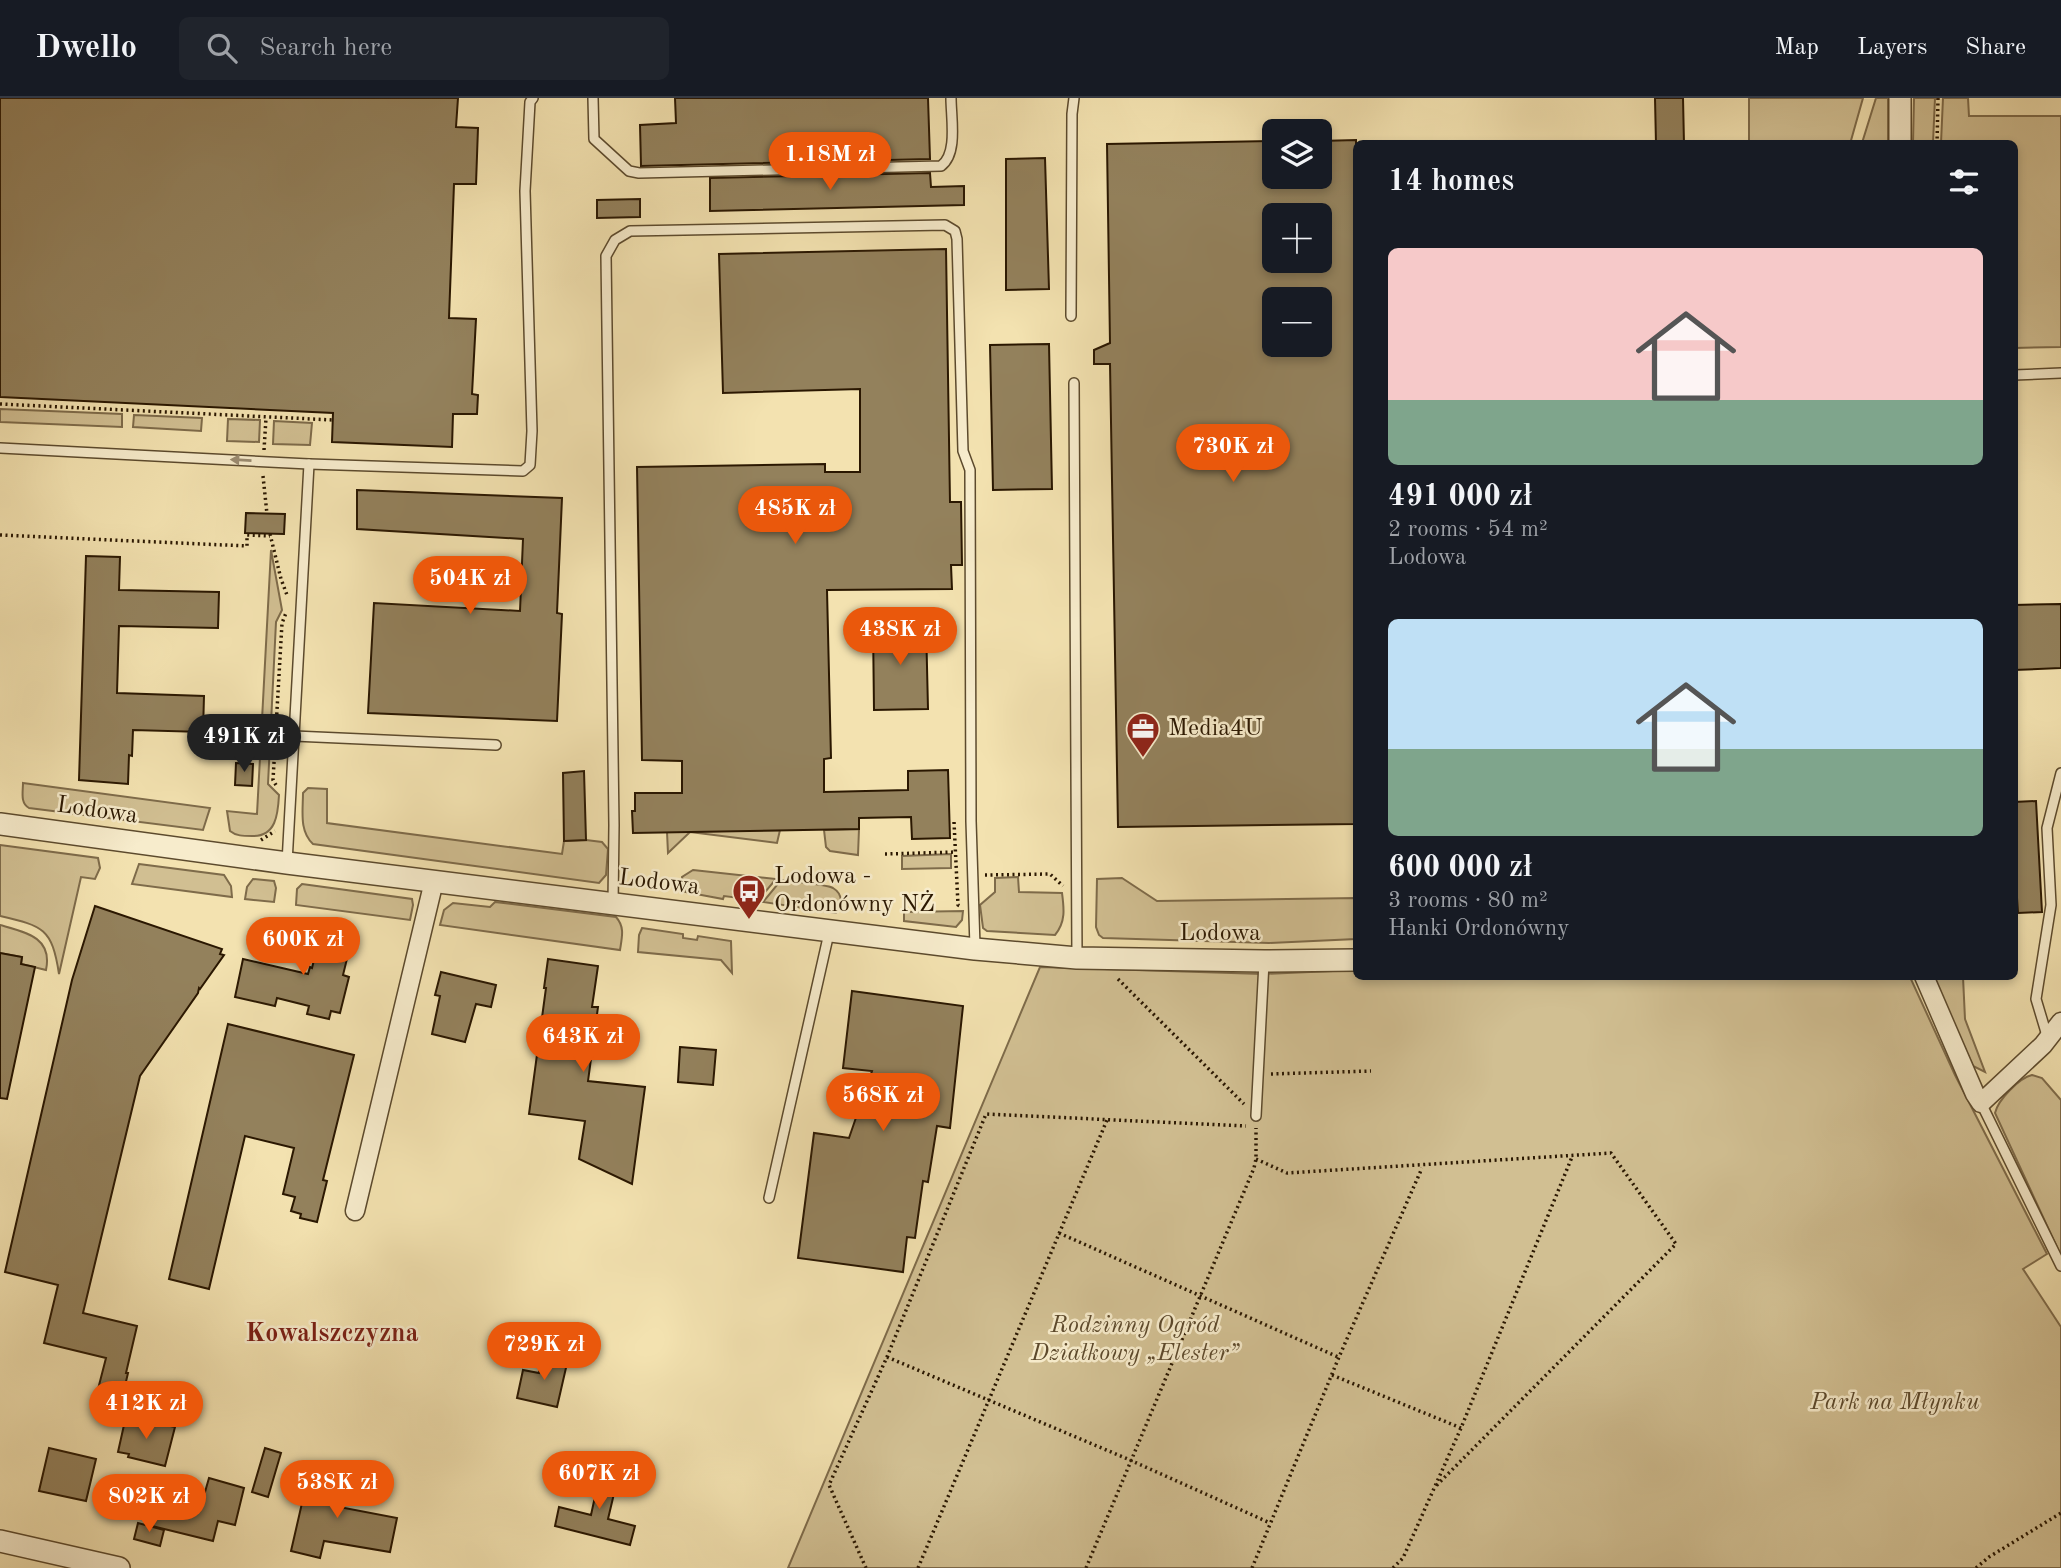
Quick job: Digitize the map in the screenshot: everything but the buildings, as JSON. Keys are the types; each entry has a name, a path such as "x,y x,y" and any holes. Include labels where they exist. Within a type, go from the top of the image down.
{"street":[{"path":"1899,140 1900,98"},
{"name":"Lodowa","path":"0,824 287,863 975,949 1086,958 1353,960"},
{"path":"355,1211 434,881"},
{"path":"1926,980 1981,1103 2048,1039 2061,1022"},
{"path":"0,1541 119,1568"}],"lane":[{"path":"0,448 309,464 523,471 528,469 531,431 525,191 530,102 533,98"},
{"path":"593,98 594,139 629,171 639,173 942,166 949,161 952,151 951,98"},
{"path":"1071,316 1074,98"},
{"path":"613,904 606,256 615,240 631,231 945,225 955,231 957,239 963,450 970,470 972,875 975,949"},
{"path":"2018,375 2061,373"},
{"path":"1074,383 1076,886 1086,958"},
{"path":"287,863 309,464"},
{"path":"294,736 496,745"},
{"path":"2048,1039 2036,999 2052,905 2047,828 2061,773"},
{"path":"769,1198 829,931"},
{"path":"1256,1116 1264,961"},
{"path":"1981,1103 2061,1266"}],"path":[{"path":"1937,140 1938,98"},
{"path":"0,404 333,419"},
{"path":"0,535 247,547 247,535 270,535 287,593 287,612 282,623 273,780 282,792"},
{"path":"260,840 272,835 280,826"},
{"path":"886,854 956,852"},
{"path":"972,875 1050,873 1062,886 1076,886"},
{"path":"950,887 957,887"},
{"path":"1086,958 1256,1116"},
{"path":"1258,1074 1371,1071"},
{"path":"866,1568 829,1485 887,1357 986,1114 1256,1127 1256,1159 1086,1568"},
{"path":"918,1568 1107,1120"},
{"path":"1256,1159 1287,1173 1612,1153 1676,1244 1434,1488"},
{"path":"1393,1568 1403,1558 1461,1428 1572,1156"},
{"path":"1252,1568 1339,1357 1423,1166"},
{"path":"1059,1233 1339,1357"},
{"path":"887,1357 1270,1522"},
{"path":"1332,1375 1461,1428"},
{"path":"1976,1568 1989,1557 2061,1513"}],"green space":[{"path":"1749,98 1863,98 1851,140 1749,140"},
{"path":"1876,98 1888,98 1888,140 1863,140"},
{"path":"1914,98 1935,98 1933,140 1913,140"},
{"path":"1943,98 1968,98 1969,116 2061,116 2061,347 2018,348 2018,140 1941,140"},
{"path":"0,409 122,414 122,427 0,422"},
{"path":"134,415 202,418 201,431 133,427"},
{"path":"228,419 260,420 259,442 227,441"},
{"path":"274,421 312,423 310,445 273,444"},
{"path":"271,550 282,610 276,622 268,784 279,795 279,802 274,823 266,833 243,836 230,831 227,811 257,814"},
{"path":"23,783 210,808 203,830 29,808 23,800"},
{"path":"308,788 327,789 327,823 562,854 564,841 602,842 608,849 606,875 599,883 313,844 306,833 303,820 303,793"},
{"path":"859,829 858,855 830,851 826,847 824,830"},
{"path":"780,830 777,843 690,832 668,853 667,832"},
{"path":"0,845 98,858 100,868 95,879 81,877 59,974 53,947 43,932 26,923 0,916"},
{"path":"951,854 951,868 902,869 902,856"},
{"path":"139,864 224,875 231,886 232,897 132,884"},
{"path":"693,870 776,879 761,897 748,895 747,899 724,896 723,899 685,892 682,877"},
{"path":"1018,877 1019,892 1062,893 1063,920 1055,935 987,931 983,928 980,905 995,892 995,878"},
{"path":"1122,878 1157,901 1353,898 1353,939 1269,943 1103,938 1096,927 1097,879"},
{"path":"253,879 274,881 274,902 245,899 247,887"},
{"path":"781,880 833,888 840,897 840,907 836,913 763,902"},
{"path":"302,884 412,899 410,920 296,905 297,889"},
{"path":"495,902 616,917 622,928 620,950 440,925 444,910 453,903 490,907"},
{"path":"963,911 962,920 956,927 904,921 904,912"},
{"path":"0,925 27,934 41,943 47,959 46,970 21,964 22,957 0,953"},
{"path":"642,928 683,934 683,938 697,940 698,936 731,941 732,973 721,960 638,952"},
{"path":"1040,967 1263,974 1353,970 1353,980 1911,980 1955,1075 2047,1254 2023,1269 2061,1327 2061,1568 788,1568"},
{"path":"1932,980 1963,980 1965,1019 1985,1072 1973,1066"},
{"path":"2032,1075 2042,1078 2061,1100 2061,1256 1995,1113 2010,1090"}],"place":[{"name":"Media4U","path":"1143,759"},
{"name":"Lodowa - Ordonówny NŻ","path":"749,921"}],"district":[{"name":"Kowalszczyzna","path":"332,1334"}],"park label":[{"name":"Rodzinny Ogród Działkowy „Elester”","path":"1135,1340"},
{"name":"Park na Młynku","path":"1895,1403"}]}
